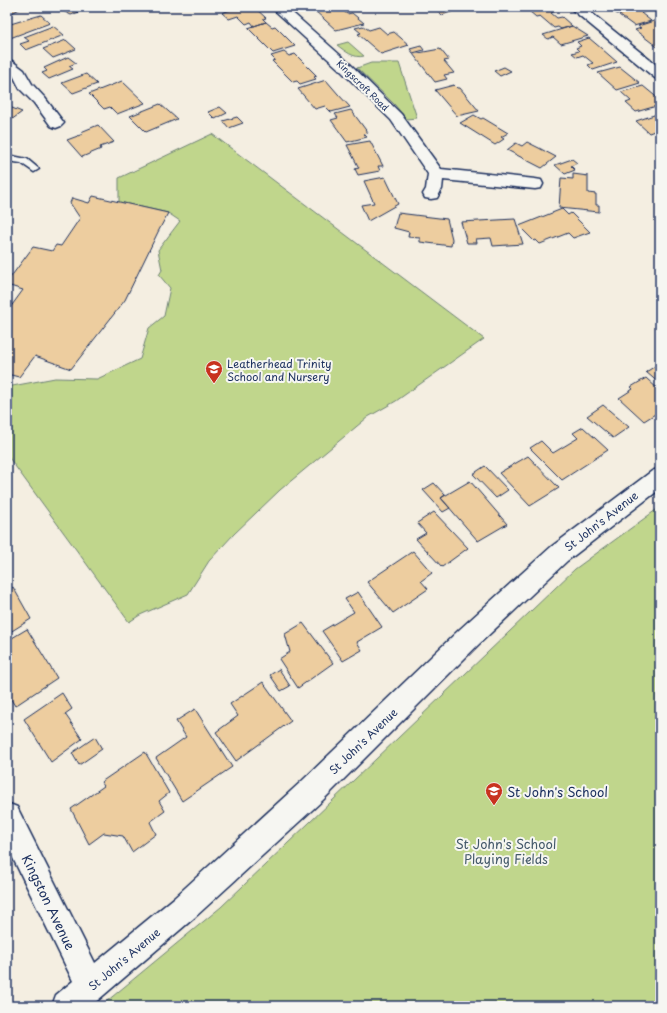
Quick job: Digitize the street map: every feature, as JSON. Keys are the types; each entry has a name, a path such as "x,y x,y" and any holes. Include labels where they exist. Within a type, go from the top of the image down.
{"street":[{"name":"Kingscroft Road","path":"278,7 344,66 396,117 436,174"},
{"path":"576,7 660,75"},
{"path":"7,64 19,73 25,86 40,101 56,123"},
{"path":"431,194 434,189 436,174 535,184"},
{"name":"St John's Avenue","path":"67,1006 184,908 307,795 469,637 559,554 660,477"},
{"name":"Kingston Avenue","path":"7,817 91,986"}],"lane":[{"path":"7,158 24,161 34,169"}],"green space":[{"path":"348,42 364,56 360,57 353,55 337,45"},
{"path":"371,63 399,63 417,118 406,119 395,105 357,68"},
{"name":"Leatherhead Trinity School and Nursery","path":"212,134 484,339 396,401 368,417 280,490 234,534 209,561 188,594 140,615 129,622 7,455 7,387 55,378 97,379 140,359 149,328 164,316 170,288 159,275 162,270 158,250 180,221 168,213 119,202 119,178"},
{"name":"St John's School Playing Fields","path":"660,507 660,1006 101,1006 221,907 575,569"}],"building":[{"path":"7,7 23,7 12,13 7,11"},
{"path":"68,7 79,12 71,15 61,10"},
{"path":"226,7 254,7 266,18 263,19 266,22 254,26 251,22 246,24 238,16 229,19 222,13 230,10"},
{"path":"323,7 342,7 340,8 347,14 352,13 364,23 336,30 314,10"},
{"path":"448,7 454,11 442,15 436,9"},
{"path":"542,7 551,7 555,11 551,13 557,18 562,17 572,26 561,29 558,27 554,28 540,16 536,17 529,11"},
{"path":"608,7 631,7 623,9 626,11 617,14"},
{"path":"645,7 650,10 641,13 651,21 634,26 619,15"},
{"path":"41,15 50,23 10,38 7,35 7,25"},
{"path":"657,20 660,22 660,49 635,30 641,28 638,26"},
{"path":"266,22 272,27 275,26 295,46 273,53 248,28"},
{"path":"53,26 64,35 26,50 20,44 29,41 24,37"},
{"path":"363,26 369,30 379,27 387,34 394,32 409,45 381,54 358,34 361,33 355,28"},
{"path":"572,26 588,36 561,44 553,37 548,39 543,35"},
{"path":"589,38 617,62 593,70 588,65 593,63 583,55 577,57 572,53 579,51 576,48 581,46 577,42"},
{"path":"66,40 76,49 53,58 43,49"},
{"path":"421,46 424,50 413,53 410,49"},
{"path":"440,49 449,60 444,61 454,73 444,75 447,79 435,82 413,54"},
{"path":"284,52 289,56 295,54 317,76 314,77 316,79 300,84 297,81 293,82 272,61 275,60 271,56"},
{"path":"68,57 76,63 69,66 73,69 49,79 42,73 47,71 44,68"},
{"path":"504,67 511,71 500,76 494,71"},
{"path":"620,67 640,83 617,90 598,73"},
{"path":"86,74 97,84 73,93 62,83"},
{"path":"326,80 350,107 331,112 325,106 315,109 298,89"},
{"path":"122,81 145,103 117,114 110,107 104,109 89,94"},
{"path":"454,85 457,88 460,88 479,111 457,116 435,90"},
{"path":"643,86 660,100 660,105 636,112 626,103 631,101 621,92"},
{"path":"160,104 177,119 146,132 130,116"},
{"path":"7,106 22,112 7,123"},
{"path":"220,107 227,113 215,119 208,112"},
{"path":"351,110 368,133 364,134 367,137 347,142 331,120 338,118 335,114"},
{"path":"660,113 660,129 649,133 636,121"},
{"path":"474,115 481,119 483,118 508,133 501,137 504,139 495,145 460,123"},
{"path":"237,117 243,123 229,128 223,121"},
{"path":"98,125 114,142 100,147 101,149 82,157 67,140 83,134 81,132"},
{"path":"370,141 383,166 378,166 380,171 358,175 355,169 359,168 347,145"},
{"path":"527,142 556,157 542,168 507,150 516,143 522,146"},
{"path":"572,159 577,163 571,166 575,170 565,174 555,165"},
{"path":"573,174 588,176 588,193 596,194 596,205 599,205 599,212 559,208 561,178 573,179"},
{"path":"385,177 398,204 368,221 361,205 374,203 364,181"},
{"path":"93,196 168,213 125,300 71,369 35,356 19,377 7,374 7,312 23,290 7,285 7,282 33,247 52,251 56,245 61,246 80,218 70,203 72,198 89,203"},
{"path":"562,209 568,215 571,213 590,232 573,238 568,233 540,244 536,240 534,241 519,226"},
{"path":"398,213 447,219 452,239 451,246 420,242 420,238 408,237 409,232 394,228"},
{"path":"515,219 523,244 493,246 491,238 476,239 477,243 467,243 461,222"},
{"path":"660,363 660,384 646,372"},
{"path":"646,378 660,391 660,411 644,421 619,398 633,389 631,387"},
{"path":"603,405 629,427 613,438 587,416"},
{"path":"583,427 608,450 562,480 530,448 541,441 553,453 578,438 573,433"},
{"path":"528,456 559,488 530,506 499,473"},
{"path":"485,466 508,490 496,498 473,474"},
{"path":"470,481 507,524 478,541 441,498"},
{"path":"434,483 445,495 441,498 450,508 443,512 423,490"},
{"path":"434,512 468,548 442,567 416,539 426,533 417,523"},
{"path":"413,551 432,573 421,581 428,589 393,613 367,582"},
{"path":"13,587 31,619 7,634 7,591"},
{"path":"358,592 382,627 357,642 362,650 343,661 322,631 354,612 345,599"},
{"path":"303,623 333,663 298,688 279,659 290,652 285,634"},
{"path":"27,629 57,678 15,706 7,693 7,641"},
{"path":"279,669 290,686 281,691 270,675"},
{"path":"263,682 291,721 236,761 216,732 238,716 230,704"},
{"path":"62,693 72,709 65,714 82,739 51,762 24,719"},
{"path":"195,709 232,767 182,801 156,758 186,737 176,721"},
{"path":"95,737 102,749 79,765 72,753"},
{"path":"145,752 169,793 159,801 165,811 150,822 156,834 132,852 123,836 104,833 89,844 71,809 104,786 101,782"}],"place":[{"name":"Leatherhead Trinity School and Nursery","path":"214,384"},
{"name":"St John's School","path":"494,806"}]}
